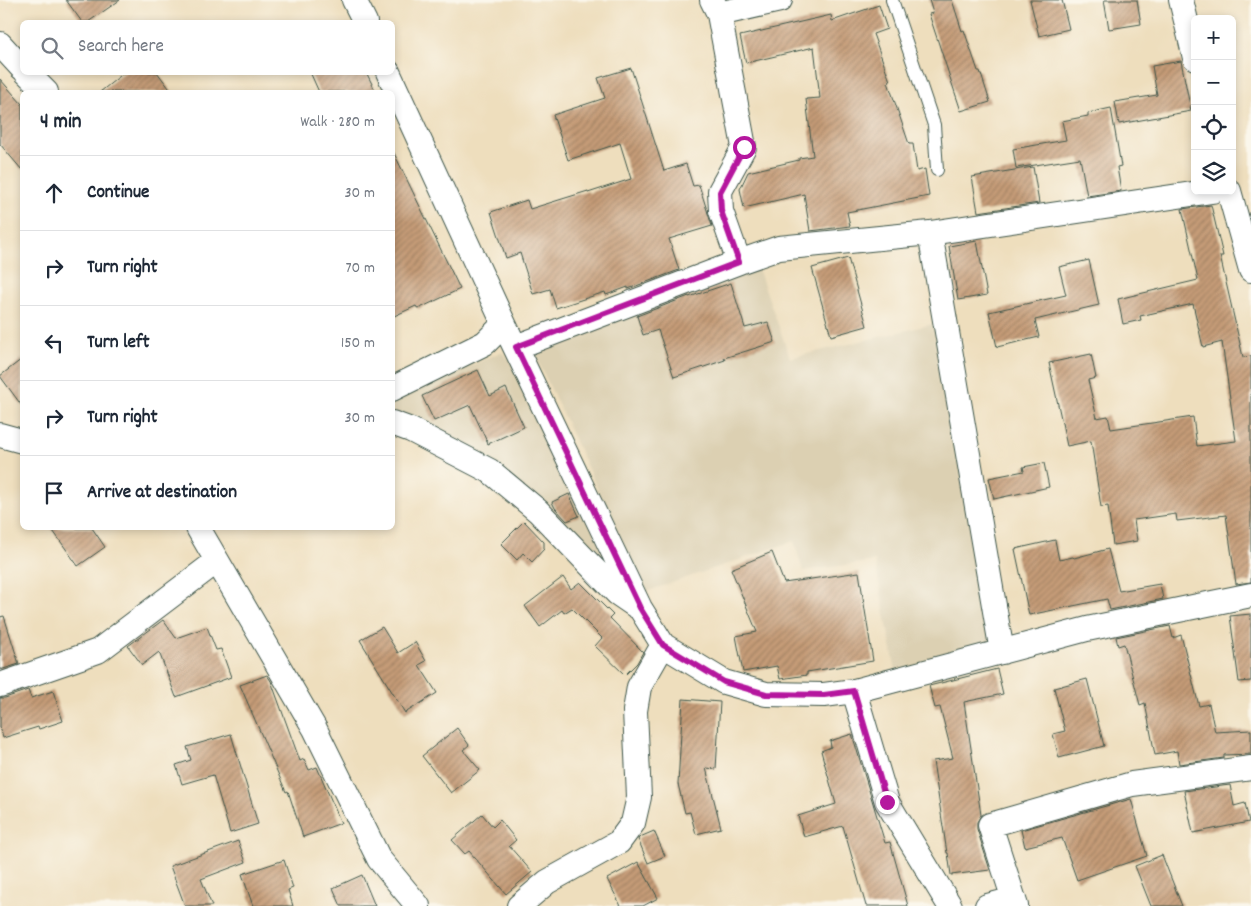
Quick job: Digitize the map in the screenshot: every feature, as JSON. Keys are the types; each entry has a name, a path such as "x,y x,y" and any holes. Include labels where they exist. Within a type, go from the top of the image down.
{"street":[{"path":"354,0 364,20"},
{"path":"739,262 721,211 720,192 744,147 716,7 780,0"},
{"path":"1181,0 1191,41"},
{"path":"0,44 20,66"},
{"path":"29,75 44,90"},
{"path":"389,75 504,324 640,608 663,645 724,682 766,694 824,695 854,691 1087,629 1251,595"},
{"path":"516,347 779,248 930,233 1191,194"},
{"path":"1230,195 1251,270"},
{"path":"930,233 1002,652"},
{"path":"395,388 486,343 504,324"},
{"path":"395,424 490,471 538,511 617,593 640,608"},
{"path":"0,435 20,440"},
{"path":"199,530 315,729 379,860 418,906"},
{"path":"0,685 98,651 217,561"},
{"path":"519,906 547,882 619,842 633,823 639,797 635,711 639,687 663,645"},
{"path":"854,691 887,802 950,906"},
{"path":"988,906 1015,902 990,825 1132,784 1251,768"}],"lane":[{"path":"892,0 934,125 937,170"}],"shaded area":[{"path":"756,263 790,358 937,323 997,643 896,672 875,561 803,571 794,541 645,592 532,348"},
{"path":"501,352 513,362 615,573 537,501 395,420 395,400"}],"building":[{"path":"66,0 120,0 91,20 81,20"},
{"path":"929,0 952,0 990,102 961,111 929,14 933,13"},
{"path":"1030,0 1062,0 1069,29 1039,36"},
{"path":"1104,0 1137,0 1141,24 1109,29"},
{"path":"879,5 887,29 873,34 890,81 888,82 909,144 913,144 917,171 925,169 929,196 847,212 850,226 810,231 804,194 744,208 740,189 748,172 813,156 806,99 820,98 814,47 746,63 740,36 831,15 832,21"},
{"path":"1181,61 1191,111 1119,124 1115,102 1157,95 1152,66"},
{"path":"631,68 664,171 686,164 693,186 699,185 712,226 669,239 679,270 628,289 628,287 606,295 605,292 556,308 550,289 533,294 520,253 506,258 491,212 527,200 530,209 631,179 620,143 568,160 553,115 605,98 598,78"},
{"path":"121,75 159,75 170,90 102,90"},
{"path":"311,75 368,75 375,90 318,90"},
{"path":"0,79 20,102 20,168 0,144"},
{"path":"1111,108 1121,166 1117,167 1121,191 1087,196 1080,158 1016,168 1013,149 1066,140 1062,121 1088,116 1088,113"},
{"path":"395,155 460,289 418,309 416,306 395,316"},
{"path":"1033,167 1039,203 978,212 972,177"},
{"path":"1211,205 1223,256 1220,256 1243,357 1251,356 1251,582 1236,584 1226,515 1177,521 1176,514 1134,520 1137,541 1113,545 1108,506 1101,507 1091,441 1067,446 1049,363 1091,354 1096,378 1088,380 1097,418 1108,416 1111,429 1193,417 1197,446 1236,441 1222,342 1203,347 1193,304 1140,316 1141,320 1123,324 1118,299 1198,280 1182,209"},
{"path":"977,241 987,295 958,300 949,246"},
{"path":"848,258 867,326 831,336 812,268"},
{"path":"1089,260 1099,305 1035,320 1039,337 997,347 989,312 1066,295 1059,267"},
{"path":"731,283 745,328 768,322 775,342 724,358 725,360 674,377 658,330 643,335 637,316 689,296"},
{"path":"20,361 20,403 0,376"},
{"path":"478,370 490,396 506,388 524,427 488,444 470,405 434,421 422,396"},
{"path":"1044,463 1049,487 994,499 989,478 1024,471 1023,467"},
{"path":"569,494 579,516 567,521 552,502"},
{"path":"524,521 544,542 544,549 532,562 523,553 517,560 501,544"},
{"path":"52,530 93,530 105,547 78,566"},
{"path":"1055,540 1059,560 1108,549 1119,591 1160,584 1163,599 1110,610 1107,599 1029,615 1015,549"},
{"path":"772,552 784,583 859,572 873,661 807,672 807,675 780,679 777,666 743,672 736,636 757,632 731,569"},
{"path":"563,577 571,589 580,582 613,615 610,618 643,652 637,663 625,675 595,646 602,638 572,608 564,613 562,610 540,627 525,606"},
{"path":"1251,614 1251,681 1239,682 1230,616"},
{"path":"4,616 19,664 0,670 0,617"},
{"path":"163,620 176,638 207,627 216,650 221,649 231,677 176,697 159,652 142,665 128,646"},
{"path":"1170,626 1173,638 1181,635 1199,706 1209,704 1215,732 1251,730 1251,754 1224,755 1224,758 1179,764 1177,751 1155,755 1145,703 1140,705 1124,644 1118,646 1116,637"},
{"path":"382,627 398,653 415,642 426,661 419,665 437,693 405,713 360,640"},
{"path":"997,669 1003,694 964,702 981,815 977,822 977,829 990,870 951,875 933,761 953,758 940,707 935,708 929,686"},
{"path":"267,675 271,681 300,761 304,759 309,770 317,767 341,823 303,837 288,791 286,792 240,685"},
{"path":"1087,679 1104,746 1059,758 1053,734 1065,731 1054,688"},
{"path":"28,690 31,698 53,691 63,721 3,738 0,727 0,698"},
{"path":"683,699 720,702 716,769 706,768 721,828 696,834 690,812 685,813 678,784"},
{"path":"457,728 469,745 463,750 480,770 451,793 422,756"},
{"path":"231,734 258,824 230,833 213,775 182,784 176,765 191,760 187,747"},
{"path":"852,734 885,843 890,842 908,906 866,906 843,826 804,837 798,816 836,804 821,751 831,747 830,741"},
{"path":"1230,785 1234,806 1245,803 1249,822 1193,833 1184,791"},
{"path":"1131,799 1147,856 1077,880 1062,838 1025,847 1021,830"},
{"path":"482,814 493,827 500,820 516,840 509,846 532,872 506,894 469,851 465,854 452,840"},
{"path":"654,831 665,856 648,863 638,839"},
{"path":"238,841 246,862 201,879 212,906 185,906 170,866"},
{"path":"1162,855 1182,906 1151,906 1135,866"},
{"path":"284,860 293,888 288,890 293,906 253,906 242,874"},
{"path":"638,862 658,898 643,906 621,906 607,879"},
{"path":"362,875 375,906 341,906 333,888"}],"route":[{"path":"744,147 720,192 721,211 739,262 516,347 640,608 663,645 724,682 766,694 824,695 854,691 887,802"}]}
